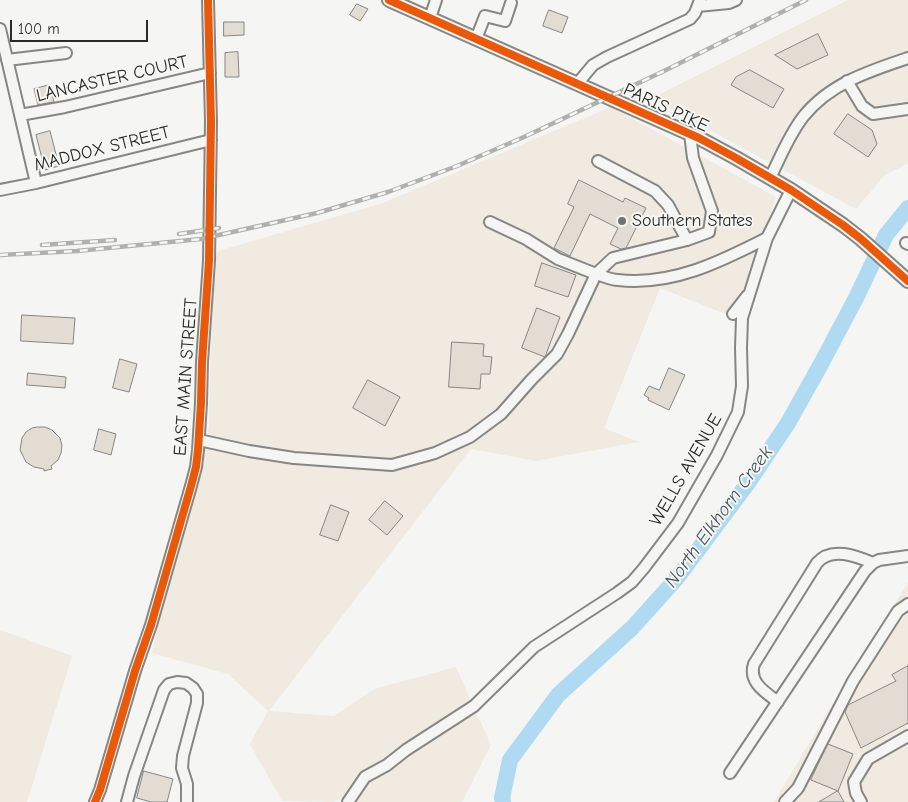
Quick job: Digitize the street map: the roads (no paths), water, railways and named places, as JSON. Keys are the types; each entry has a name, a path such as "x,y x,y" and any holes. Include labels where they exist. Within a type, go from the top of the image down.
{"main road":[{"name":"PARIS PIKE","path":"397,2 690,134 736,158 791,190 861,238 904,277"}],"street":[{"name":"EAST MAIN STREET","path":"95,802 134,671 151,625 196,467 209,261 211,140 208,0"},
{"path":"430,18 436,0"},
{"path":"577,84 593,65 690,19 699,3 729,3 736,0"},
{"path":"476,39 485,16 505,21 511,3"},
{"path":"0,29 36,182"},
{"name":"LANCASTER COURT","path":"7,60 66,53"},
{"path":"770,178 787,142 802,118 819,99 847,81 908,58"},
{"name":"LANCASTER COURT","path":"20,115 65,107 210,73"},
{"path":"847,81 862,106 873,114 908,109"},
{"path":"199,440 294,458 392,465 435,453 470,437 502,414 532,379 557,354 596,274 614,258 687,240 709,232 712,211 693,158 690,134"},
{"name":"MADDOX STREET","path":"0,190 211,140"},
{"path":"598,161 655,191 668,205 687,240"},
{"name":"WELLS AVENUE","path":"349,802 366,777 387,765 422,739 474,706 534,647 617,594 632,582 678,523 717,455 738,412 742,386 742,318 767,238 791,190"},
{"path":"490,222 558,259 616,280 641,281 671,277 698,270 730,257 767,238"},
{"path":"732,314 750,292"},
{"path":"778,702 755,682 752,669 817,563 826,556 836,554 858,556 873,562"},
{"path":"730,773 865,571 873,562 908,556"},
{"path":"785,802 798,788 853,681 898,611 908,604"},
{"path":"127,802 134,776 164,690 169,684 177,682 186,683 193,688 197,694 198,703 182,768 187,784 187,802"},
{"path":"861,802 856,793 854,782 868,759 908,736"}],"waterway":[{"name":"North Elkhorn Creek","path":"503,802 502,798 510,760 558,695 632,628 677,578 748,483 788,423 821,364 856,298 886,235 908,208"}],"railway":[{"path":"0,255 77,251 201,239 317,213 388,192 457,166 524,137 664,71 806,0"},
{"path":"179,234 219,228"},
{"path":"42,245 115,240"}],"place":[{"name":"Southern States","path":"622,221"}]}
